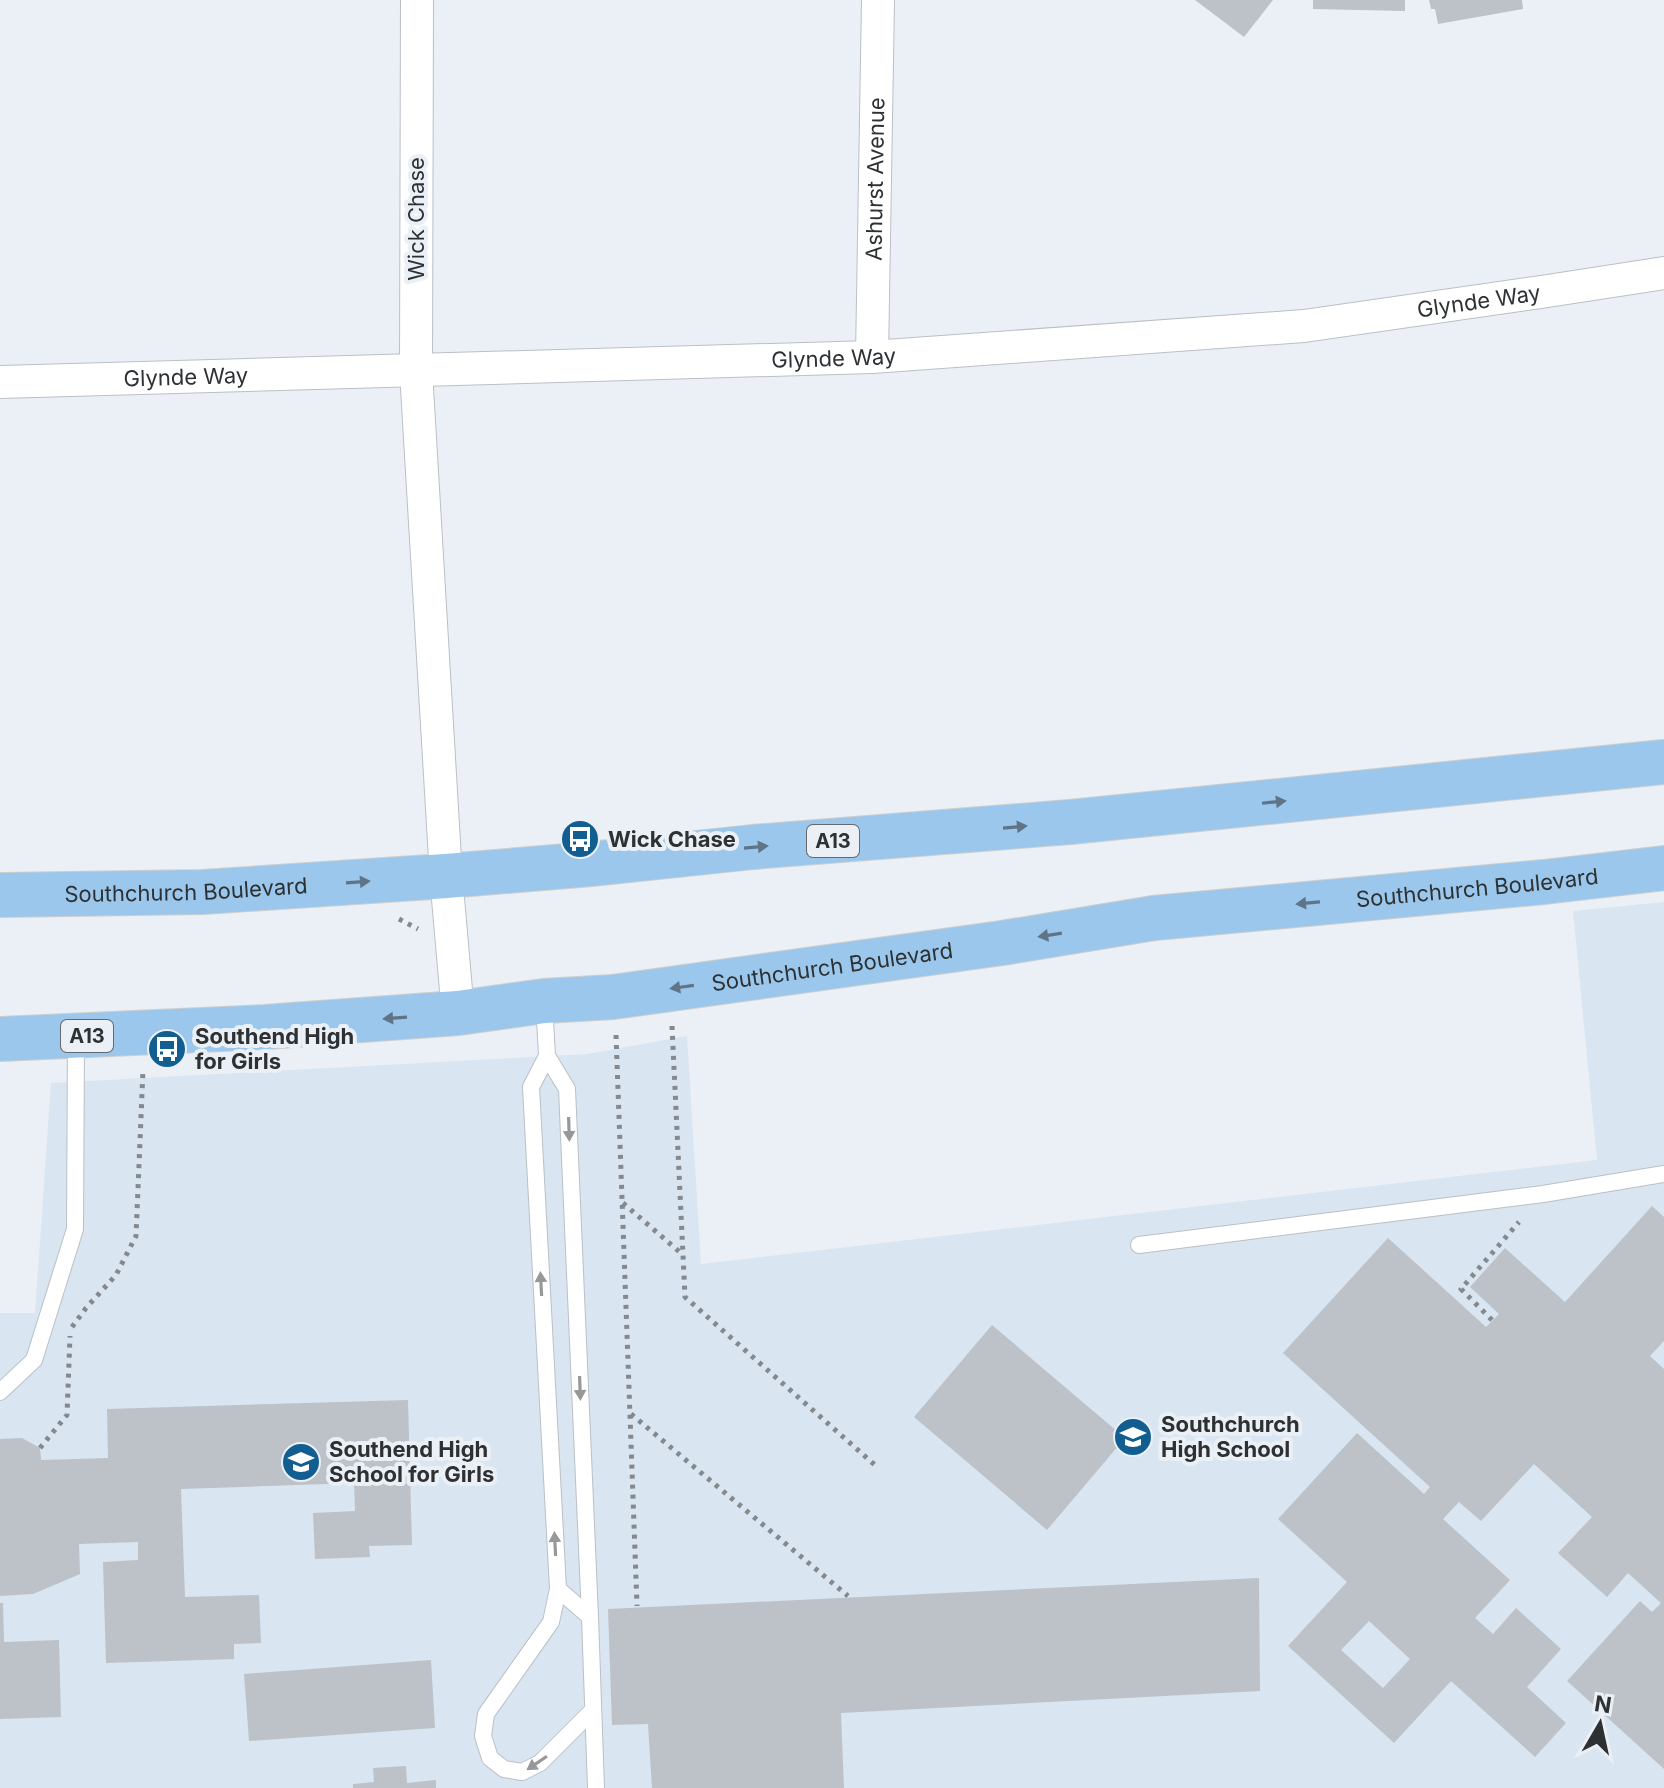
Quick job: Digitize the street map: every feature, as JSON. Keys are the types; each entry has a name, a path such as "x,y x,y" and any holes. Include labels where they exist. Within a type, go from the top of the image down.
{"main road":[{"name":"Southchurch Boulevard","path":"0,895 203,892 446,876 753,847 1070,822 1664,762"},
{"name":"Southchurch Boulevard","path":"0,1039 265,1027 458,1013 544,1001 613,997 1002,943 1154,918 1664,868"}],"street":[{"name":"Wick Chase","path":"417,0 416,371 446,876 458,1013"},
{"name":"Ashurst Avenue","path":"872,357 878,0"},
{"name":"Glynde Way","path":"0,382 872,357 1304,326 1664,273"}],"lane":[{"path":"544,1001 547,1056 567,1089 596,1788"},
{"path":"0,1392 34,1360 75,1229 76,1037"},
{"path":"547,1056 531,1087 558,1589 551,1622 486,1714 483,1736 490,1758 504,1769 522,1772 540,1763 593,1710"},
{"path":"1139,1245 1543,1194 1664,1174"},
{"path":"558,1589 590,1617"}],"path":[{"path":"391,914 426,934"},
{"path":"670,989 685,1297 876,1466"},
{"path":"613,997 618,1049 637,1606"},
{"path":"40,1448 67,1415 70,1331 116,1275 136,1236 142,1033"},
{"path":"1492,1320 1461,1289 1543,1194"},
{"path":"623,1202 683,1255"},
{"path":"630,1413 848,1596"}],"shaded area":[{"name":"Southchurch High School","path":"1664,902 1664,1788 0,1788 0,1313 35,1313 51,1083 587,1054 687,1036 701,1264 1597,1160 1573,911"}],"building":[{"path":"1195,0 1273,0 1244,37"},
{"path":"1313,0 1405,0 1405,11 1313,9"},
{"path":"1429,0 1522,0 1523,9 1438,24 1435,9 1431,9"},
{"path":"1652,1206 1664,1217 1664,1341 1650,1356 1664,1369 1664,1769 1567,1681 1640,1601 1652,1612 1661,1603 1628,1573 1607,1597 1558,1553 1592,1517 1534,1464 1481,1521 1459,1502 1443,1519 1510,1580 1475,1618 1493,1634 1516,1608 1561,1649 1527,1687 1566,1723 1535,1757 1451,1681 1394,1743 1288,1646 1347,1582 1278,1519 1357,1433 1424,1494 1430,1487 1283,1353 1388,1238 1486,1327 1499,1314 1470,1287 1505,1248 1565,1302","holes":["1369,1621 1410,1659 1383,1688 1341,1650"]},
{"path":"992,1325 1125,1438 1047,1530 914,1417"},
{"path":"408,1400 412,1545 369,1546 370,1557 315,1559 313,1513 355,1511 354,1483 181,1489 185,1597 259,1595 261,1643 234,1644 234,1659 106,1663 103,1562 138,1560 138,1542 79,1544 80,1574 33,1594 0,1596 0,1439 22,1438 40,1448 41,1460 108,1458 107,1409"},
{"path":"1259,1578 1260,1691 841,1713 844,1788 652,1788 648,1724 612,1725 608,1609"},
{"path":"0,1603 3,1603 4,1642 59,1640 61,1717 0,1719"},
{"path":"431,1660 435,1728 249,1741 244,1674"},
{"path":"406,1766 407,1783 436,1780 436,1788 353,1788 353,1784 374,1782 373,1768"}],"place":[{"name":"Wick Chase","path":"580,839"},
{"name":"Southend High for Girls","path":"167,1049"},
{"name":"Southchurch High School","path":"1133,1437"},
{"name":"Southend High School for Girls","path":"301,1462"}]}
